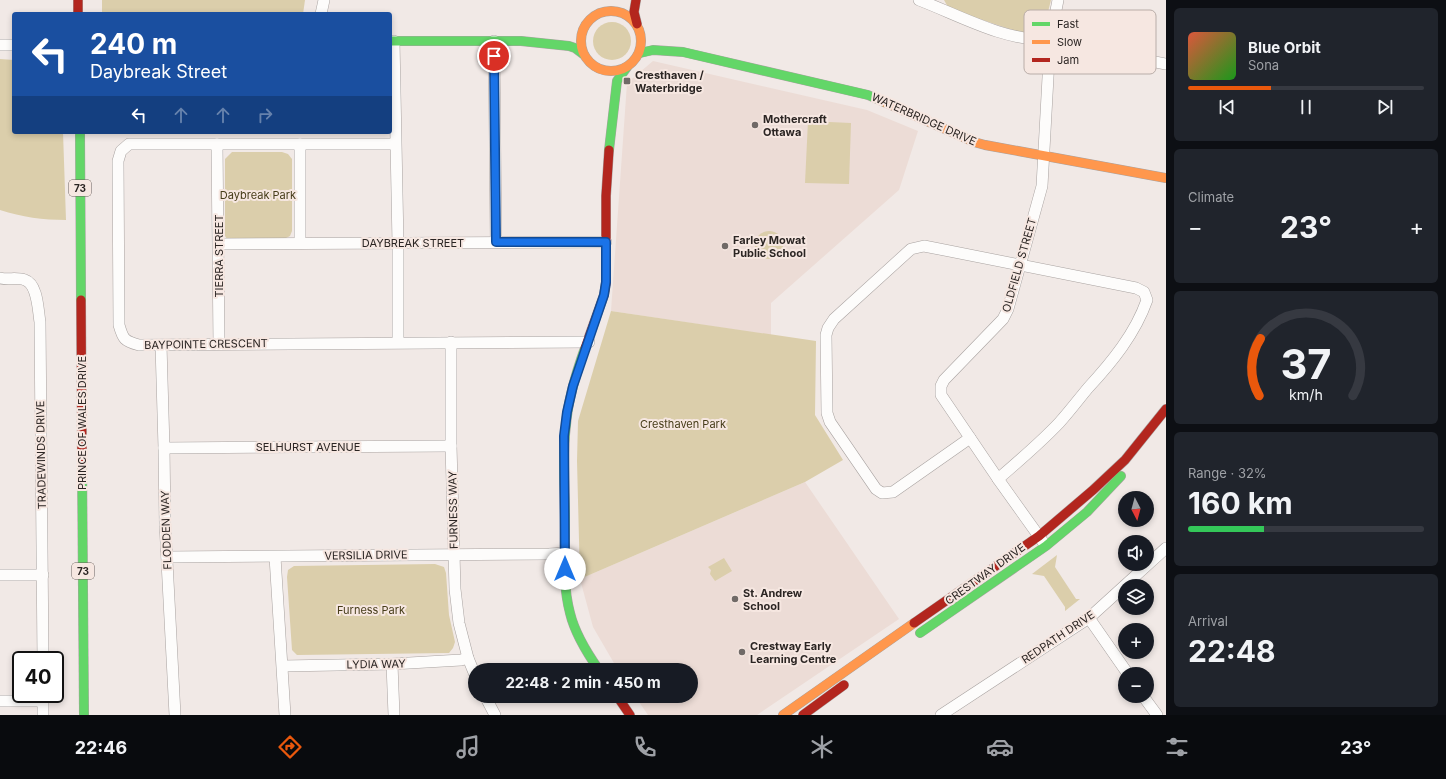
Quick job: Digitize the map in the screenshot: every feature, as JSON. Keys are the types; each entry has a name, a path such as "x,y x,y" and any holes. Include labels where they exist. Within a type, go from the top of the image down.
{"street":[{"path":"78,0 78,12"},
{"path":"322,12 324,0"},
{"path":"398,342 398,244 392,41 494,40 569,46 575,48 583,54 589,62 597,68 607,72 617,71 627,67 635,61 640,52 642,43 641,33 633,15 633,6 636,0"},
{"path":"919,0 937,3 1001,34 1024,38"},
{"name":"OLDFIELD STREET","path":"1056,10 1058,0"},
{"path":"612,10 623,1"},
{"path":"583,54 580,44 583,30 593,16 612,10 626,14 637,24"},
{"path":"521,41 567,35 583,30"},
{"name":"WATERBRIDGE DRIVE","path":"641,33 683,52"},
{"path":"494,40 496,242"},
{"path":"0,45 12,45"},
{"name":"WATERBRIDGE DRIVE","path":"640,52 653,50 683,52 868,95 974,142 1166,178"},
{"path":"1156,62 1166,64"},
{"path":"594,663 584,648 568,605 565,553 564,436 567,412 573,386 604,295 606,282 608,160 614,122 617,81 627,67"},
{"path":"601,70 607,82 614,122"},
{"name":"OLDFIELD STREET","path":"1046,546 941,396 941,386 944,380 1003,319 1008,309 1042,186 1048,74"},
{"name":"PRINCE OF WALES DRIVE","path":"80,134 84,715"},
{"name":"BAYPOINTE CRESCENT","path":"395,144 129,144 121,151 118,161 119,325 123,338 129,343 139,345 398,342 589,342"},
{"name":"TIERRA STREET","path":"217,144 219,344"},
{"path":"300,144 300,244"},
{"name":"DAYBREAK STREET","path":"219,244 606,242"},
{"path":"970,438 893,492 882,493 876,490 830,422 827,413 826,335 828,328 834,319 911,249 924,246 1136,288 1144,292 1147,300 1134,328 1116,356 1060,422 1036,446 998,479"},
{"name":"TRADEWINDS DRIVE","path":"0,278 25,280 31,284 35,290 40,322 43,651"},
{"name":"FURNESS WAY","path":"451,342 451,446 455,589 459,623 470,663"},
{"name":"FLODDEN WAY","path":"161,345 165,523 175,715"},
{"name":"CRESTWAY DRIVE","path":"783,715 1039,536 1093,490 1125,460 1166,409"},
{"name":"CRESTWAY DRIVE","path":"910,639 1046,546 1087,512 1100,500 1166,422"},
{"name":"SELHURST AVENUE","path":"164,448 451,446"},
{"name":"REDPATH DRIVE","path":"941,715 1089,618 1166,548"},
{"name":"VERSILIA DRIVE","path":"167,557 565,553"},
{"path":"275,557 285,715"},
{"path":"0,575 43,575"},
{"path":"1089,618 1123,667"},
{"name":"LYDIA WAY","path":"282,666 392,664 461,660 468,658"},
{"path":"392,664 394,715"},
{"path":"803,715 854,679"},
{"path":"0,701 12,700"},
{"path":"43,703 44,715"},
{"path":"489,703 495,715"},
{"path":"622,703 630,715"},
{"path":"1149,703 1157,715"},
{"path":"1160,715 1166,711"}],"shaded area":[{"name":"Farley Mowat Public School","path":"653,61 867,110 918,131 899,190 771,303 771,335 611,311 627,83"},
{"name":"St. Andrew School","path":"805,482 899,619 757,715 648,715 640,703 698,703 698,663 614,663 593,627 580,579"}],"green space":[{"path":"102,0 305,0 303,12 102,12"},
{"path":"944,0 1051,0 1048,10 1024,10 1024,34 949,9"},
{"path":"612,22 622,25 628,31 631,41 628,51 622,57 612,60 602,57 596,51 593,41 596,31 602,25"},
{"path":"0,59 12,60 12,134 63,134 66,220 33,218 0,210"},
{"path":"808,121 851,123 849,184 805,183"},
{"name":"Daybreak Park","path":"232,152 282,152 288,154 292,159 292,231 290,236 284,239 227,239 225,236 225,159"},
{"path":"769,231 779,235 783,245 779,255 769,259 759,255 755,245 759,235"},
{"name":"Cresthaven Park","path":"611,311 816,341 815,415 843,460 805,482 580,579 577,461 578,421"},
{"path":"1057,555 1055,567 1076,599 1080,599 1065,611 1065,607 1044,576 1032,574"},
{"path":"724,558 732,571 715,581 710,574 711,570 708,567"},
{"name":"Furness Park","path":"435,564 444,567 446,573 449,615 455,642 449,653 297,655 292,650 287,577 288,570 294,566"}],"traffic: fast":[{"path":"392,41 521,41 569,46 575,48 583,54"},
{"path":"640,53 653,50 683,52 868,95 884,102"},
{"path":"609,150 617,81 627,67"},
{"path":"80,134 81,300"},
{"path":"585,348 576,376 567,415 564,460 564,555 567,602 572,621 578,636 594,663"},
{"path":"82,462 84,715"},
{"path":"920,633 1046,546 1087,512 1121,476"}],"traffic: slow":[{"path":"605,11 617,11 633,19 639,29 641,41 639,53 633,63 617,71 605,71 589,63 581,47 581,35 589,19 605,11"},
{"path":"884,102 974,142 985,145 1166,178"},
{"path":"783,715 914,623"}],"traffic: jam":[{"path":"78,0 78,12"},
{"path":"636,0 634,12 637,24"},
{"path":"585,348 604,295 606,283 606,196 609,150"},
{"path":"81,300 82,462"},
{"path":"914,623 1039,536 1093,490 1125,460 1166,409"},
{"path":"803,715 844,685"},
{"path":"622,703 630,715"}],"place":[{"name":"Cresthaven / Waterbridge","path":"627,81"},
{"name":"Mothercraft Ottawa","path":"755,125"},
{"name":"Farley Mowat Public School","path":"725,246"},
{"name":"St. Andrew School","path":"735,599"},
{"name":"Crestway Early Learning Centre","path":"742,652"}],"route":[{"path":"494,56 496,242 606,242 606,282 604,295 573,386 567,412 564,436 565,569"}]}
